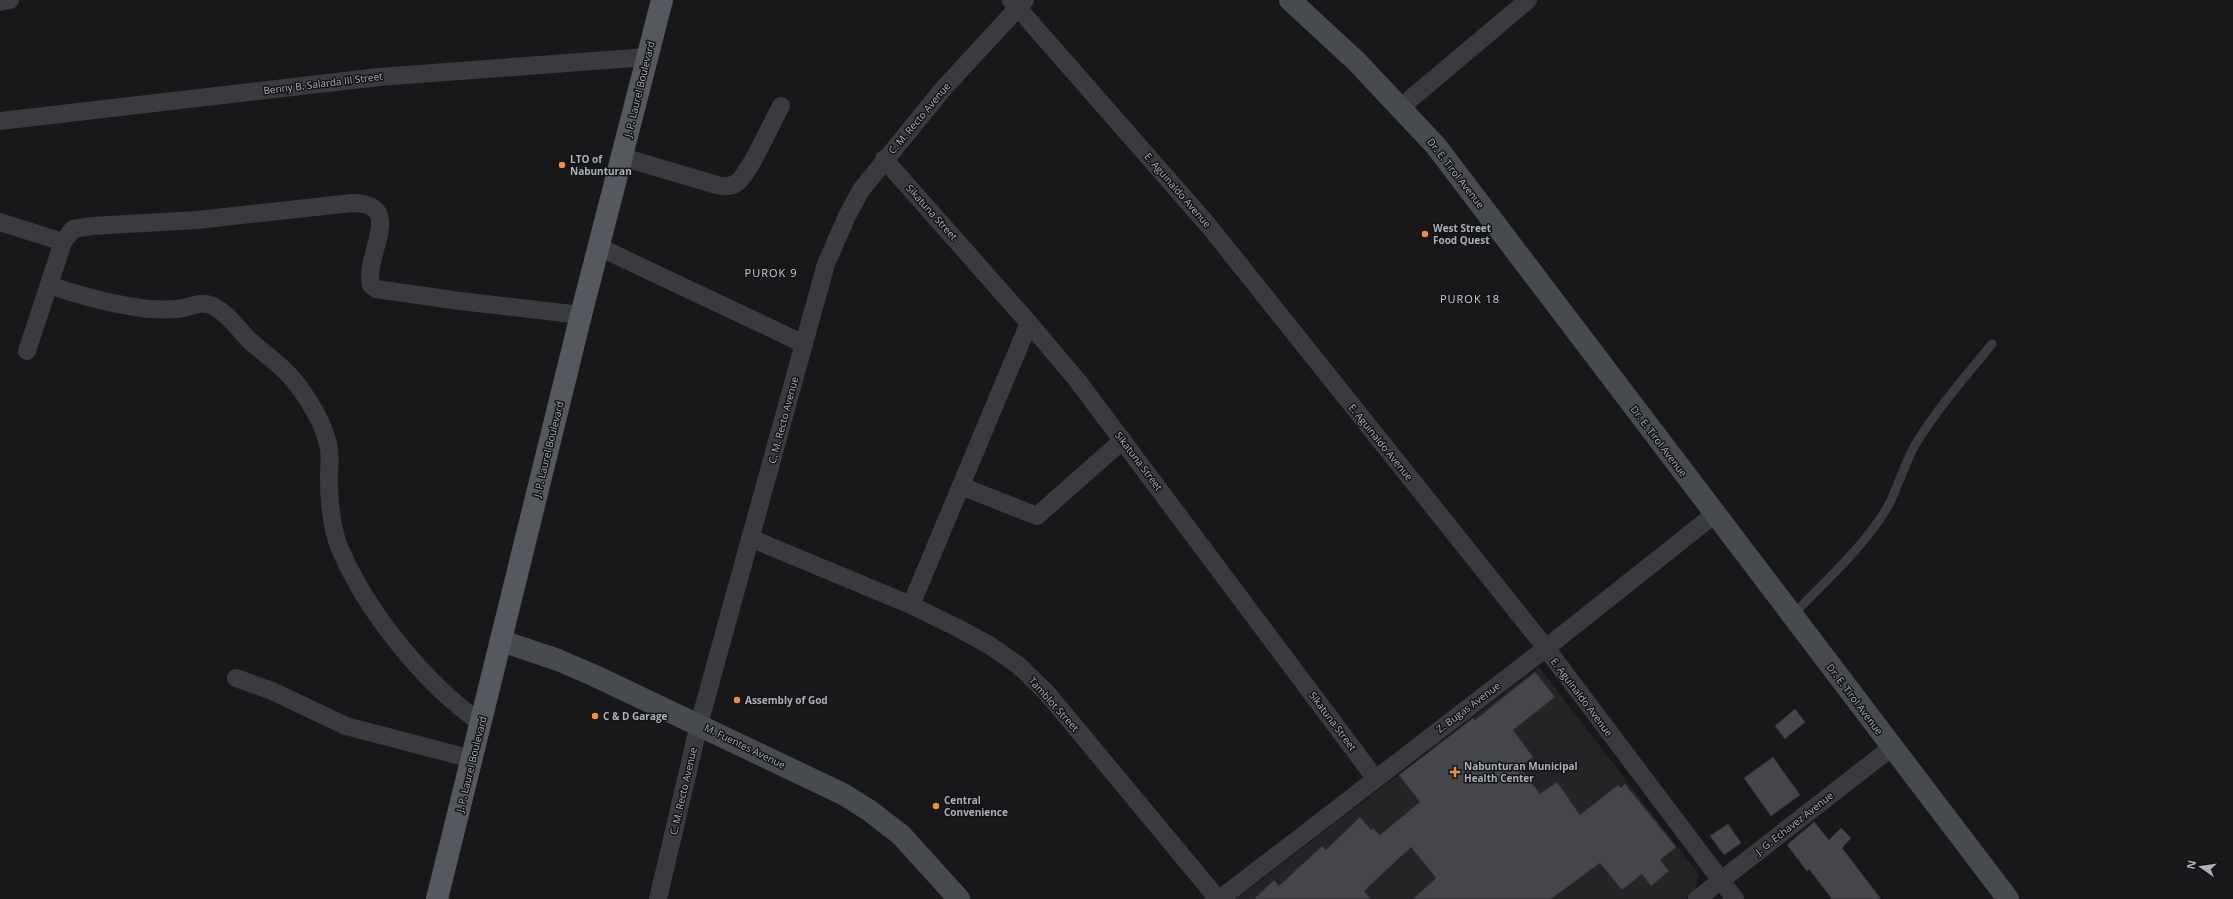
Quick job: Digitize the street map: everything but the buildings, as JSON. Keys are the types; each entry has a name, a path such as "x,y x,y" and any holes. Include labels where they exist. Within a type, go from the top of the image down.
{"main road":[{"name":"J. P. Laurel Boulevard","path":"437,899 502,641 581,315 662,0"},
{"name":"Dr. E. Tirol Avenue","path":"1300,3 1401,107 1436,146 1891,748 2008,899"},
{"name":"M. Fuentes Avenue","path":"502,641 558,660 699,724 843,794 870,811 901,835 959,899"}],"street":[{"path":"0,2 10,0"},
{"path":"1401,107 1528,0"},
{"name":"C. M. Recto Avenue","path":"658,899 699,724 826,264 847,216 861,190 884,159 1018,2"},
{"name":"E. Aguinaldo Avenue","path":"1018,2 1208,225 1546,648 1735,899"},
{"name":"Benny B. Salarda III Street","path":"0,121 379,77 647,57"},
{"path":"622,157 718,185 731,186 738,182 746,172 781,106"},
{"name":"Sikatuna Street","path":"884,159 1029,322 1077,380 1375,778"},
{"path":"27,351 63,242 73,229 81,227 197,220 362,203 376,209 380,219 370,273 371,285 376,289 460,301 581,315"},
{"path":"0,222 63,242"},
{"path":"599,247 804,344"},
{"path":"49,285 77,295 149,309 178,309 195,304 213,306 224,314 250,340 284,369 316,414 326,436 330,462 330,499 334,532 340,549 358,584 385,625 432,682 449,700 481,723"},
{"path":"912,605 1029,322"},
{"path":"961,486 1037,516 1123,440"},
{"name":"Z. Bugas Avenue","path":"1219,899 1546,648 1715,514"},
{"name":"Tamblot Street","path":"750,538 912,605 989,645 1018,665 1037,684 1219,899"},
{"path":"236,678 272,691 346,726 472,759"},
{"name":"J. G. Echavez Avenue","path":"1697,899 1891,748"}],"lane":[{"path":"1792,616 1844,562 1872,528 1888,506 1905,466 1930,421 1992,344"}],"shaded area":[{"path":"1539,667 1699,875 1695,892 1686,899 1236,899"}],"place":[{"name":"LTO of Nabunturan","path":"562,165"},
{"name":"West Street Food Quest","path":"1425,234"},
{"name":"Assembly of God","path":"737,700"},
{"name":"C & D Garage","path":"595,716"},
{"name":"Nabunturan Municipal Health Center","path":"1455,772"},
{"name":"Central Convenience","path":"936,806"}],"district":[{"name":"PUROK 9","path":"771,273"},
{"name":"PUROK 18","path":"1470,299"}]}
